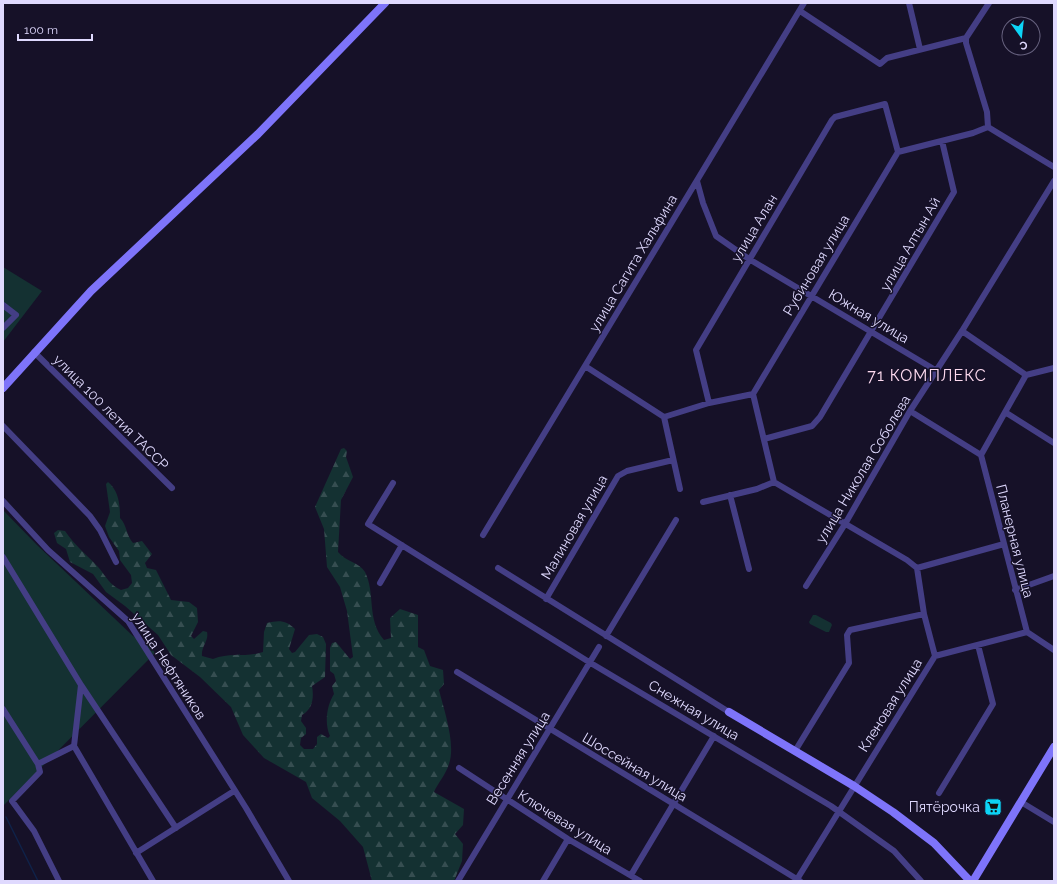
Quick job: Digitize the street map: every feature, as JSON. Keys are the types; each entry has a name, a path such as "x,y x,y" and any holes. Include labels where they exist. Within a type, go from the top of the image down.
{"street":[{"path":"3,388 34,352 91,291 258,134 385,3"},
{"name":"улица Сагита Хальфина","path":"483,535 804,3"},
{"path":"909,3 920,49"},
{"path":"988,127 988,112 966,43 966,38 989,3"},
{"path":"800,11 880,64 887,58 966,38"},
{"name":"улица Алан","path":"709,403 696,350 832,120 835,117 886,104 898,152"},
{"path":"898,152 988,127 1054,167"},
{"name":"улица Алтын Ай","path":"764,439 812,426 820,417 872,332 954,192 942,141"},
{"name":"Рубиновая улица","path":"753,394 898,152"},
{"name":"Южная улица","path":"697,181 703,203 716,236 749,259 937,371"},
{"name":"улица Николая Соболева","path":"806,586 845,524 910,412 962,331 1054,181"},
{"path":"3,305 16,315 3,328"},
{"path":"962,331 1026,375"},
{"name":"улица 100 летия ТАССР","path":"34,352 172,488"},
{"path":"585,366 664,417 680,489"},
{"path":"910,412 981,455 1026,375 1054,368"},
{"path":"664,417 709,403 753,394 774,482 907,560 917,568 924,614 935,656"},
{"path":"1004,412 1054,443"},
{"path":"3,426 90,516 100,530 116,562"},
{"name":"Планерная улица","path":"981,455 1027,632"},
{"name":"Малиновая улица","path":"546,599 618,476 627,471 673,460"},
{"path":"703,502 757,489 774,482"},
{"name":"Снежная улица","path":"393,483 368,524 589,662 839,811 894,851 921,881"},
{"path":"730,495 749,569"},
{"name":"улица Нефтяников","path":"3,501 48,550 128,621 246,808 289,881"},
{"path":"606,636 676,520"},
{"path":"917,568 1004,544"},
{"path":"380,583 402,545"},
{"path":"3,557 81,685 176,828"},
{"path":"498,568 729,712 854,786 893,812 934,843 972,881 1054,747"},
{"path":"1015,590 1054,576"},
{"path":"795,751 849,663 847,635 850,630 924,614"},
{"path":"1027,632 1054,650"},
{"name":"Кленовая улица","path":"798,880 854,786 935,656 1027,632"},
{"path":"938,793 993,704 978,645"},
{"name":"Весенняя улица","path":"458,881 589,662 599,648"},
{"name":"Шоссейная улица","path":"457,672 798,880"},
{"path":"81,685 74,746 153,881"},
{"path":"3,708 38,764 40,772 12,801 34,831 59,881"},
{"path":"631,875 714,736"},
{"path":"38,764 74,746"},
{"name":"Ключевая улица","path":"459,768 568,839 640,881"},
{"path":"136,853 234,791"},
{"path":"1021,802 1054,822"},
{"path":"543,881 568,839"}],"green space":[{"path":"3,267 42,291 3,342"},
{"path":"344,448 347,451 346,457 353,477 341,500 338,552 344,558 360,566 365,572 370,589 375,624 378,632 384,640 391,638 390,618 400,609 418,615 418,647 424,650 430,666 443,670 444,684 439,690 450,737 451,756 448,768 434,792 464,809 463,825 455,834 463,844 462,861 454,881 372,881 363,847 340,821 312,798 306,782 264,758 243,735 231,707 200,677 171,655 158,635 125,606 106,592 93,574 70,562 66,549 57,543 54,533 58,530 65,531 111,583 121,590 128,588 132,583 131,575 120,560 119,551 109,537 105,526 110,512 106,484 108,482 117,494 120,518 129,537 133,543 142,541 152,554 145,563 147,568 156,570 171,600 189,602 197,608 198,622 191,636 194,639 203,631 207,632 207,638 202,656 213,659 263,652 264,632 267,623 275,621 285,622 295,629 289,649 292,653 295,652 309,635 317,634 323,637 326,644 325,677 312,686 313,694 311,706 302,715 301,721 306,728 306,734 301,738 300,745 304,749 313,749 317,744 317,737 321,734 328,738 330,736 327,726 327,714 334,694 332,686 336,681 334,674 330,671 330,648 332,643 336,642 350,659 353,657 347,611 340,587 327,567 324,529 315,507 341,449"},
{"path":"3,510 37,545 133,636 151,647 155,653 3,806"},
{"path":"813,615 816,615 831,623 832,625 829,632 810,624 809,622"}],"waterway":[{"path":"6,817 38,881"}],"place":[{"name":"Пятёрочка","path":"993,807"}],"district":[{"name":"71 КОМПЛЕКС","path":"927,375"}]}
